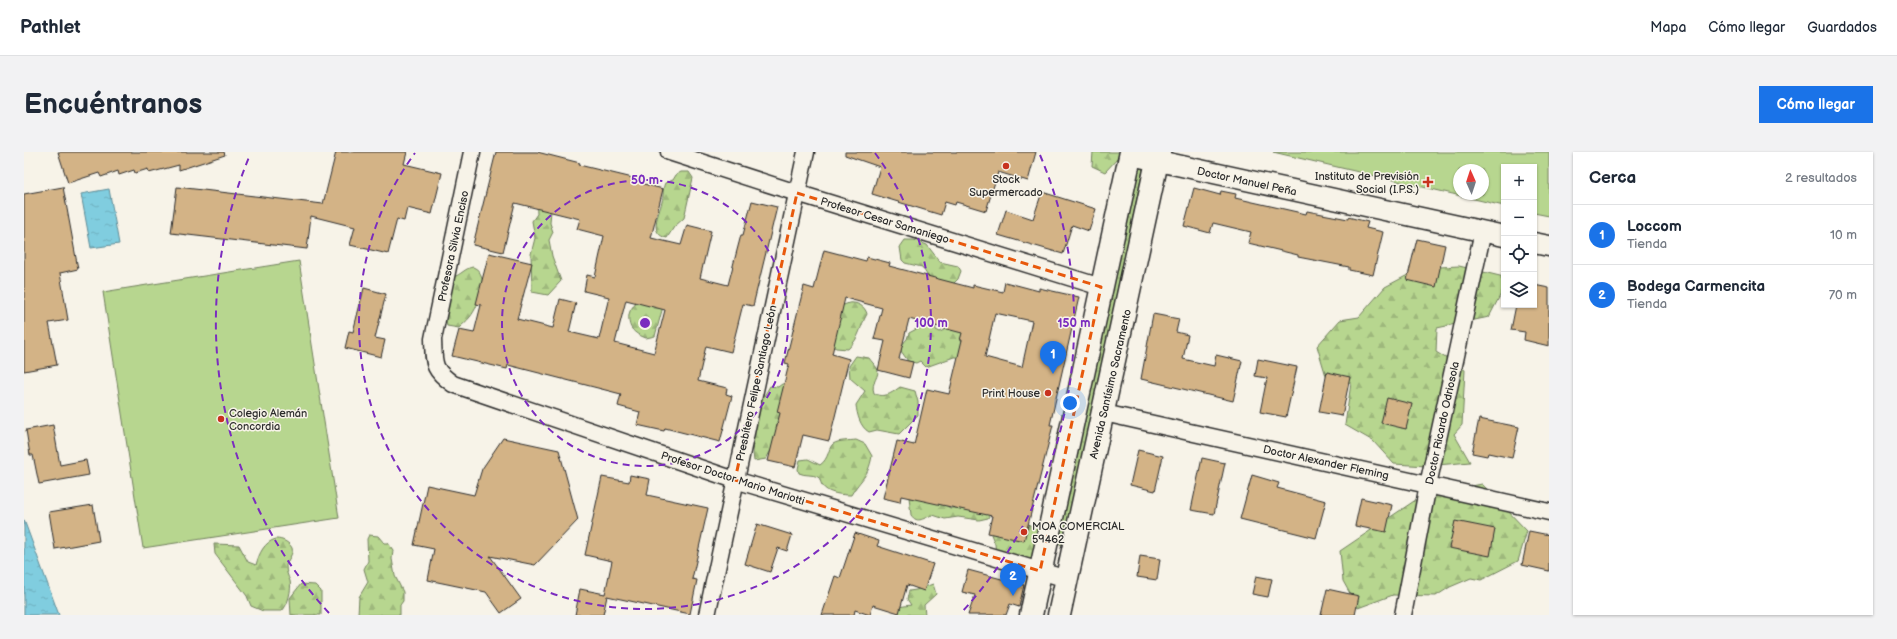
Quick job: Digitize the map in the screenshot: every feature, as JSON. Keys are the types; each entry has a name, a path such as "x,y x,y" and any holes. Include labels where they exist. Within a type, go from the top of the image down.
{"main road":[{"path":"1031,615 1131,154"},
{"name":"Avenida Santísimo Sacramento","path":"1059,615 1104,413 1158,157"}],"street":[{"name":"Profesora Silvia Enciso","path":"434,339 472,152"},
{"name":"Profesor Cesar Samaniego","path":"669,152 1102,287"},
{"name":"Presbítero Felipe Santiago León","path":"707,615 806,152"},
{"name":"Doctor Manuel Peña","path":"1131,154 1158,157 1501,235"},
{"name":"Doctor Ricardo Odriosola","path":"1403,615 1428,485 1483,231"},
{"path":"1537,243 1549,246"},
{"name":"Profesor Doctor Mario Mariotti","path":"434,339 435,366 440,375 453,384 735,480 1067,579"},
{"name":"Doctor Alexander Fleming","path":"1104,413 1549,512"}],"highlighted area":[{"path":"797,193 1101,287 1040,571 735,480"}],"green space":[{"path":"1093,152 1121,152 1118,158 1105,172 1092,166"},
{"name":"Instituto de Previsión Social (I.P.S.)","path":"1273,152 1549,152 1549,216 1537,214 1537,164 1501,164 1501,205 1478,200 1489,200 1489,164 1453,164 1453,194"},
{"path":"1138,168 1142,168 1143,170 1063,544 1061,545 1058,542"},
{"path":"681,172 689,172 693,178 684,218 674,227 667,238 661,236 656,228 657,218 663,200 665,183 673,180 676,175"},
{"path":"536,193 551,210 550,223 553,232 549,240 552,256 561,281 548,295 532,292 531,254 535,238 532,221 537,214"},
{"path":"905,240 914,240 927,245 940,262 958,266 961,271 958,279 952,285 931,281 922,267 905,263 902,260 900,247"},
{"path":"299,261 339,518 143,548 103,292"},
{"path":"1459,266 1501,276 1501,294 1489,317 1437,328 1436,352 1465,370 1462,425 1454,434 1470,462 1427,466 1394,464 1373,441 1345,425 1351,383 1329,386 1317,346 1340,320 1359,317 1385,287 1421,268"},
{"path":"473,267 481,276 482,283 482,290 477,306 470,317 459,328 447,326 444,311 453,277"},
{"path":"667,292 655,336 646,338 635,332 629,321 629,314 632,308 641,300"},
{"path":"849,303 860,305 867,314 858,336 848,349 836,348 832,346 841,306"},
{"path":"935,321 936,330 940,332 948,328 964,331 963,357 954,357 926,367 920,361 916,363 908,361 901,351 901,346 907,339 909,333"},
{"path":"856,356 869,358 877,368 878,374 873,386 874,393 878,395 885,395 900,387 915,391 918,402 918,415 899,434 877,430 869,432 861,424 856,405 865,391 850,378 849,366"},
{"path":"782,384 786,384 779,420 777,421 779,436 766,459 754,461 752,444 756,410 770,386 778,387"},
{"path":"856,440 865,444 872,456 866,474 851,495 831,492 824,488 818,477 799,473 798,469 800,460 808,459 820,465 827,457 833,444 841,441"},
{"path":"1482,484 1527,531 1518,561 1481,580 1471,578 1450,587 1436,596 1393,595 1358,608 1343,581 1340,551 1429,491 1461,488"},
{"path":"909,497 942,503 950,508 990,514 988,518 979,520 958,517 945,519 933,515 921,520 916,520 911,515"},
{"path":"1027,524 1044,530 1032,562 996,557 995,544 990,532"},
{"path":"369,535 378,536 384,543 388,543 393,550 392,559 395,576 403,592 403,601 400,605 400,615 358,614 359,597 368,582 364,569 368,561 367,539"},
{"path":"276,539 285,541 292,548 292,552 286,566 290,581 290,592 288,601 282,611 263,611 251,606 247,596 215,554 214,544 239,545 248,562 256,565 260,553 265,546"},
{"path":"301,584 315,585 321,591 321,615 291,615 290,598"},
{"path":"933,584 936,594 924,605 925,615 901,615 896,611 898,607 911,605 907,599 909,591"}],"water":[{"path":"109,189 119,244 91,248 81,194"},
{"path":"24,520 59,615 24,615"}],"building":[{"path":"58,152 224,152 225,155 179,170 179,165 149,173 148,169 135,173 134,170 119,175 118,171 101,177 99,173 68,183"},
{"path":"336,152 407,152 404,164 442,173 432,214 407,208 404,221 397,219 388,254 350,245 355,227 311,216 307,249 171,233 177,187 323,204"},
{"path":"496,152 537,152 580,163 579,165 641,180 640,183 663,189 651,238 681,245 687,225 711,231 700,278 728,285 741,235 743,235 752,201 777,207 753,306 743,304 731,352 706,346 698,381 727,388 726,394 732,396 720,442 665,428 664,431 637,425 640,412 618,406 621,394 508,365 507,369 452,356 459,330 474,333 481,305 476,304 489,253 532,263 517,319 553,328 560,299 576,303 569,332 599,339 609,297 584,291 587,275 595,277 604,236 577,229 580,219 515,203 503,252 473,245","holes":["626,300 665,310 654,353 615,343"]},
{"path":"845,152 1036,152 1028,181 998,172 986,211 956,202 955,205 945,202 941,215 872,194 880,167 845,155"},
{"path":"63,187 78,269 60,273 68,320 49,323 57,365 24,371 24,194"},
{"path":"1194,188 1220,195 1221,191 1236,194 1235,198 1306,214 1307,211 1348,219 1348,217 1368,222 1366,228 1383,232 1373,275 1349,270 1349,267 1298,257 1298,255 1248,243 1251,232 1213,223 1210,233 1184,226"},
{"path":"1042,192 1096,209 1089,231 1072,225 1063,254 998,235 1006,210 1033,219"},
{"path":"1417,239 1445,245 1436,287 1407,280"},
{"path":"824,250 866,261 867,257 890,263 889,266 973,288 973,285 1003,292 1005,282 1039,291 1039,288 1079,297 1050,425 1053,425 1024,541 988,533 992,516 901,496 900,502 883,498 897,441 914,445 927,389 949,394 962,340 960,340 962,333 909,319 899,359 913,362 909,378 878,370 885,341 874,339 882,308 845,298 832,354 849,359 829,441 803,435 795,467 768,461 780,413 777,412 789,364 785,363 804,286 814,289","holes":["995,313 1032,321 1022,367 985,357"]},
{"path":"1537,286 1549,288 1549,346 1524,340 1525,332 1511,330 1515,308 1537,308"},
{"path":"364,288 386,294 375,338 385,340 381,357 345,348 349,331 353,332"},
{"path":"1153,314 1179,319 1176,332 1188,335 1183,359 1214,366 1216,355 1242,361 1233,401 1141,379"},
{"path":"1258,359 1297,367 1286,417 1260,412 1267,378 1255,376"},
{"path":"1327,372 1350,377 1342,416 1319,412"},
{"path":"1387,398 1412,404 1406,429 1381,423"},
{"path":"1479,419 1519,427 1512,458 1488,453 1487,456 1472,453"},
{"path":"53,425 60,465 86,460 89,475 39,484 33,455 30,455 26,430"},
{"path":"503,438 559,450 578,520 535,565 490,556 521,599 501,613 486,592 428,580 434,549 414,545 427,485 474,495 482,469"},
{"path":"1138,450 1163,456 1155,491 1130,485"},
{"path":"1202,458 1225,463 1214,514 1191,510"},
{"path":"630,475 650,479 647,495 708,508 692,579 697,580 690,614 607,596 603,615 575,615 580,589 605,594 612,561 585,555 602,477 629,482"},
{"path":"1252,475 1279,483 1277,488 1326,501 1316,538 1240,519"},
{"path":"1361,498 1392,505 1386,532 1355,526"},
{"path":"93,505 99,541 55,549 49,512"},
{"path":"1455,521 1495,529 1490,556 1449,548"},
{"path":"757,524 792,535 787,551 778,548 770,572 745,564"},
{"path":"1529,531 1549,535 1549,571 1522,565"},
{"path":"855,533 879,541 877,546 933,564 924,591 907,585 899,613 873,605 870,615 855,610 854,615 822,615 835,576 840,578"},
{"path":"1140,556 1160,559 1157,580 1137,577"},
{"path":"968,570 1024,585 1019,607 1010,604 1006,615 968,615 975,595 962,592"},
{"path":"1256,576 1272,579 1268,597 1252,594"},
{"path":"1327,589 1359,596 1355,615 1321,615"}],"place":[{"name":"Stock Supermercado","path":"1006,166"},
{"name":"Instituto de Previsión Social (I.P.S.)","path":"1428,182"},
{"name":"Loccom","path":"1053,374"},
{"name":"Print House","path":"1048,393"},
{"name":"Colegio Alemán Concordia","path":"221,419"},
{"name":"MOA COMERCIAL 59462","path":"1024,532"},
{"name":"Bodega Carmencita","path":"1013,596"}]}
